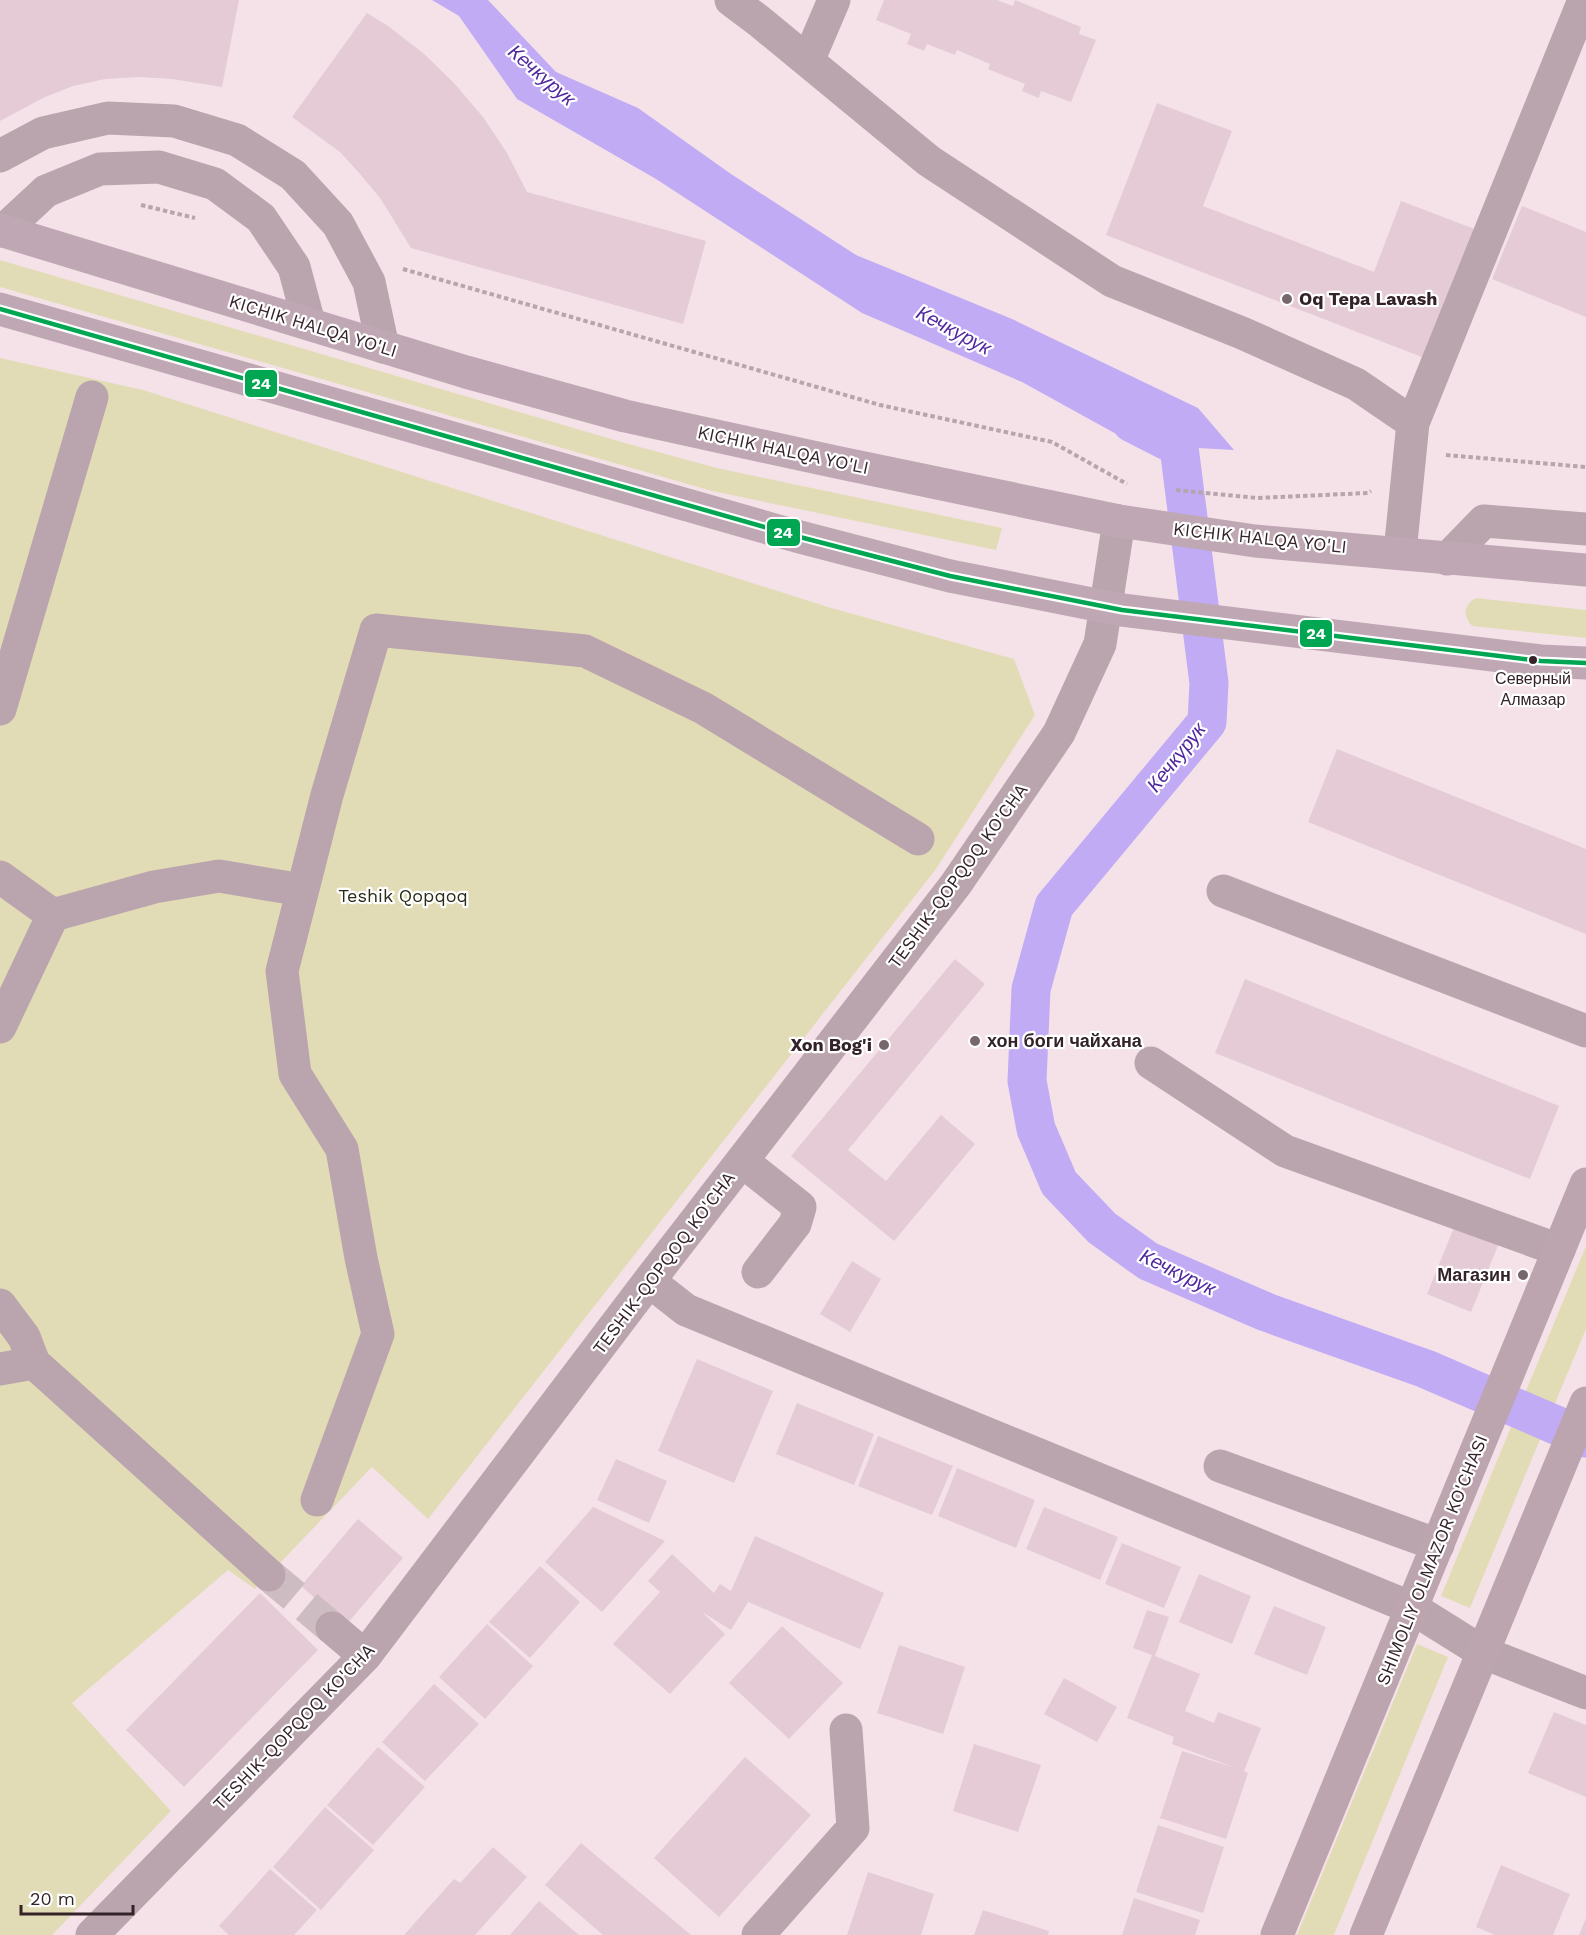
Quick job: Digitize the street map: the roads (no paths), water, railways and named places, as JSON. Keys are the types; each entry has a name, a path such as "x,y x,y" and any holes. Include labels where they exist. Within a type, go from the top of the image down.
{"highway":[{"name":"KICHIK HALQA YO'LI","path":"1,230 383,347 625,416 1123,521 1255,541 1586,570"},
{"path":"0,309 807,539 950,576 1114,608 1540,660 1586,663"}],"main road":[{"name":"SHIMOLIY OLMAZOR KO'CHASI","path":"1277,1935 1586,1184"},
{"path":"1366,1935 1586,1403"}],"street":[{"path":"731,0 929,160 1112,281 1242,333 1356,384 1413,423"},
{"path":"808,61 834,0"},
{"path":"1400,552 1413,423 1584,0"},
{"path":"0,156 43,133 108,118 174,121 237,140 293,175 338,224 369,282 383,347"},
{"path":"1,230 46,191 100,169 159,167 215,184 261,218 294,267 309,323"},
{"path":"0,709 92,397"},
{"name":"TESHIK-QOPQOQ KO'CHA","path":"92,1935 365,1656 649,1281 956,884 1059,733 1100,644 1114,608 1123,521"},
{"path":"1448,559 1484,521 1586,529"},
{"path":"317,1500 378,1334 361,1258 342,1149 295,1074 282,971 327,795 376,630 585,651 703,708 918,839"},
{"path":"0,1027 53,915 154,887 219,876 302,890"},
{"path":"0,877 53,915"},
{"path":"1223,891 1586,1031"},
{"path":"1151,1063 1285,1151 1559,1250"},
{"path":"742,1161 800,1207 795,1224 758,1272"},
{"path":"649,1281 686,1310 1412,1608 1484,1653 1586,1693"},
{"path":"0,1305 24,1337 34,1363 269,1575"},
{"path":"0,1369 34,1363"},
{"path":"1220,1466 1438,1545"},
{"path":"332,1628 365,1656"},
{"path":"758,1935 854,1828 846,1730"}],"water":[{"path":"432,0 488,0 556,72 638,108 731,174 856,255 1012,319 1198,408 1234,450 1179,447 1118,435 1022,382 862,313 656,179 517,99 459,16"}],"waterway":[{"name":"Кечкурук","path":"1132,423 1179,447 1209,683 1207,722 1054,906 1031,989 1027,1081 1036,1129 1059,1183 1102,1228 1148,1261 1266,1312 1426,1369 1586,1438"}],"tunnel":[{"path":"269,1575 332,1628"}],"place":[{"name":"Oq Tepa Lavash","path":"1287,299"},
{"name":"Северный Алмазар","path":"1533,660"},
{"name":"хон боги чайхана","path":"975,1041"},
{"name":"Xon Bog'i","path":"884,1045"},
{"name":"Магазин","path":"1523,1275"}],"park label":[{"name":"Teshik Qopqoq","path":"403,896"}]}
